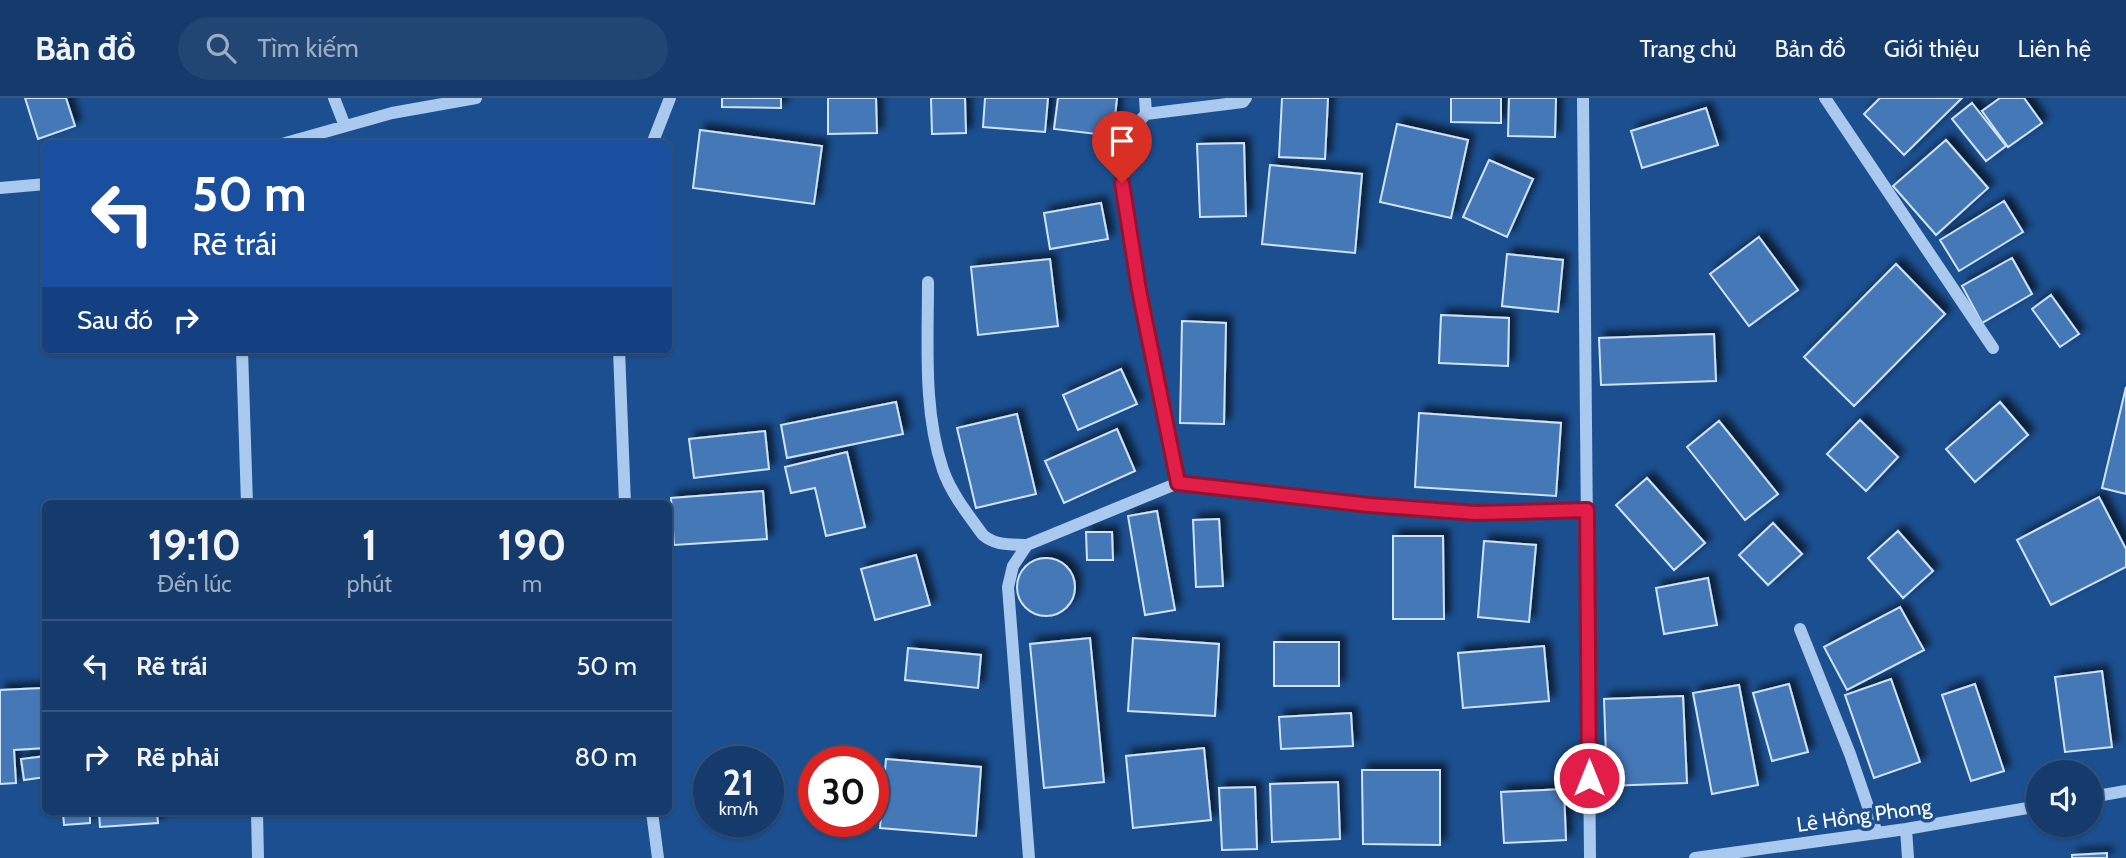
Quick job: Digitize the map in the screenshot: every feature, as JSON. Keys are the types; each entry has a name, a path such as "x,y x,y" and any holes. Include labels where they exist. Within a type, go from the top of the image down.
{"street":[{"path":"334,98 345,126"},
{"path":"296,140 392,113 476,98"},
{"path":"654,140 670,98"},
{"path":"1145,98 1146,114"},
{"path":"1178,483 1139,290 1122,183 1130,130 1146,114 1243,102 1246,98"},
{"path":"1583,98 1590,858"},
{"path":"1825,98 1993,348"},
{"path":"0,188 42,184"},
{"path":"928,282 928,363 932,421 944,473 983,535 992,542 1027,545 1178,483 1369,505 1476,513 1587,510"},
{"path":"242,354 247,500"},
{"path":"619,354 625,500"},
{"path":"1027,545 1013,566 1008,587 1029,858"},
{"path":"1800,629 1850,754 1877,833"},
{"path":"2103,795 2126,791"},
{"name":"Lê Hồng Phong","path":"1695,858 1906,829 2026,808"},
{"path":"257,815 258,858"},
{"path":"652,815 658,858"},
{"path":"1906,829 1908,858"}],"building":[{"path":"25,98 66,98 75,126 38,139"},
{"path":"722,98 781,98 781,108 722,107"},
{"path":"828,98 876,98 877,133 828,134"},
{"path":"931,98 965,98 966,133 932,134"},
{"path":"985,98 1048,98 1045,132 983,127"},
{"path":"1058,98 1117,98 1113,136 1054,129"},
{"path":"1282,98 1328,98 1325,159 1279,157"},
{"path":"1451,98 1501,98 1501,123 1451,122"},
{"path":"1509,98 1556,98 1555,137 1508,136"},
{"path":"1880,98 1962,98 1904,155 1864,114"},
{"path":"2000,98 2024,98 2042,123 2008,147 1982,111"},
{"path":"1972,103 2006,146 1986,161 1952,119"},
{"path":"1706,108 1718,145 1642,168 1631,131"},
{"path":"1397,124 1468,140 1451,218 1380,202"},
{"path":"700,130 822,146 814,204 693,188"},
{"path":"1946,140 1988,188 1936,235 1893,186"},
{"path":"1244,143 1246,216 1200,217 1197,144"},
{"path":"1489,160 1533,179 1507,237 1463,217"},
{"path":"1270,165 1362,174 1355,253 1262,244"},
{"path":"2004,201 2023,232 1959,271 1940,240"},
{"path":"1101,203 1108,239 1050,249 1044,213"},
{"path":"1759,237 1798,290 1749,326 1710,274"},
{"path":"1507,254 1563,260 1558,312 1502,306"},
{"path":"2012,258 2032,294 1982,323 1962,286"},
{"path":"1050,259 1058,326 978,335 971,267"},
{"path":"1896,264 1945,314 1854,406 1804,357"},
{"path":"2051,295 2079,334 2060,347 2032,309"},
{"path":"1441,315 1509,318 1508,366 1439,363"},
{"path":"1182,321 1226,323 1224,424 1180,423"},
{"path":"1714,334 1716,381 1601,385 1599,338"},
{"path":"1121,369 1137,404 1078,430 1063,395"},
{"path":"2126,387 2126,494 2102,488"},
{"path":"896,402 903,434 787,458 781,425"},
{"path":"2000,402 2028,435 1975,482 1946,449"},
{"path":"1419,413 1561,423 1556,496 1415,487"},
{"path":"1017,414 1036,494 976,508 957,428"},
{"path":"1860,420 1898,457 1866,491 1827,454"},
{"path":"1719,421 1778,494 1745,520 1687,447"},
{"path":"1117,429 1135,471 1064,503 1045,461"},
{"path":"765,431 769,469 694,478 689,439"},
{"path":"847,452 865,527 826,536 815,488 791,493 785,467"},
{"path":"1647,478 1705,543 1674,570 1616,505"},
{"path":"763,491 767,539 674,545 671,498"},
{"path":"2099,497 2126,549 2126,567 2051,605 2017,540"},
{"path":"1157,511 1175,610 1145,615 1128,516"},
{"path":"1219,519 1223,586 1196,587 1193,520"},
{"path":"1773,523 1802,554 1768,585 1739,555"},
{"path":"1898,531 1933,571 1903,598 1868,558"},
{"path":"1086,532 1112,532 1113,560 1087,560"},
{"path":"1393,536 1443,536 1444,619 1393,619"},
{"path":"1484,541 1536,545 1529,622 1478,617"},
{"path":"916,555 930,605 875,620 861,569"},
{"path":"1046,558 1062,563 1070,571 1075,587 1070,603 1062,611 1046,616 1030,611 1022,603 1017,587 1022,571 1030,563"},
{"path":"1708,578 1717,625 1664,634 1656,588"},
{"path":"1900,607 1924,650 1847,690 1824,647"},
{"path":"1090,638 1104,782 1044,788 1030,644"},
{"path":"1133,638 1219,644 1215,716 1128,711"},
{"path":"1274,642 1339,642 1339,686 1274,686"},
{"path":"1544,646 1549,701 1463,708 1458,653"},
{"path":"908,648 981,655 978,688 905,680"},
{"path":"2102,671 2112,747 2065,752 2055,677"},
{"path":"1891,679 1920,762 1874,778 1845,695"},
{"path":"1789,684 1808,752 1772,761 1753,693"},
{"path":"1975,684 2004,771 1971,781 1942,695"},
{"path":"1739,685 1758,785 1712,794 1693,693"},
{"path":"42,688 42,748 14,750 16,783 0,784 0,690"},
{"path":"1683,696 1687,783 1607,786 1604,699"},
{"path":"1351,713 1353,746 1281,749 1279,717"},
{"path":"1204,748 1211,820 1133,828 1126,756"},
{"path":"42,756 42,778 24,780 21,759"},
{"path":"889,759 981,767 976,836 889,829"},
{"path":"1362,770 1440,770 1440,845 1363,844"},
{"path":"1338,782 1340,839 1272,842 1270,784"},
{"path":"1255,787 1257,849 1222,850 1219,788"},
{"path":"1564,789 1566,840 1504,843 1501,792"},
{"path":"63,815 90,815 90,823 64,825"},
{"path":"99,815 157,815 158,823 100,827"},
{"path":"2107,853 2107,858 2072,858 2072,855"}],"route":[{"path":"1122,183 1139,290 1178,483 1369,505 1476,513 1587,510 1589,778"}]}
